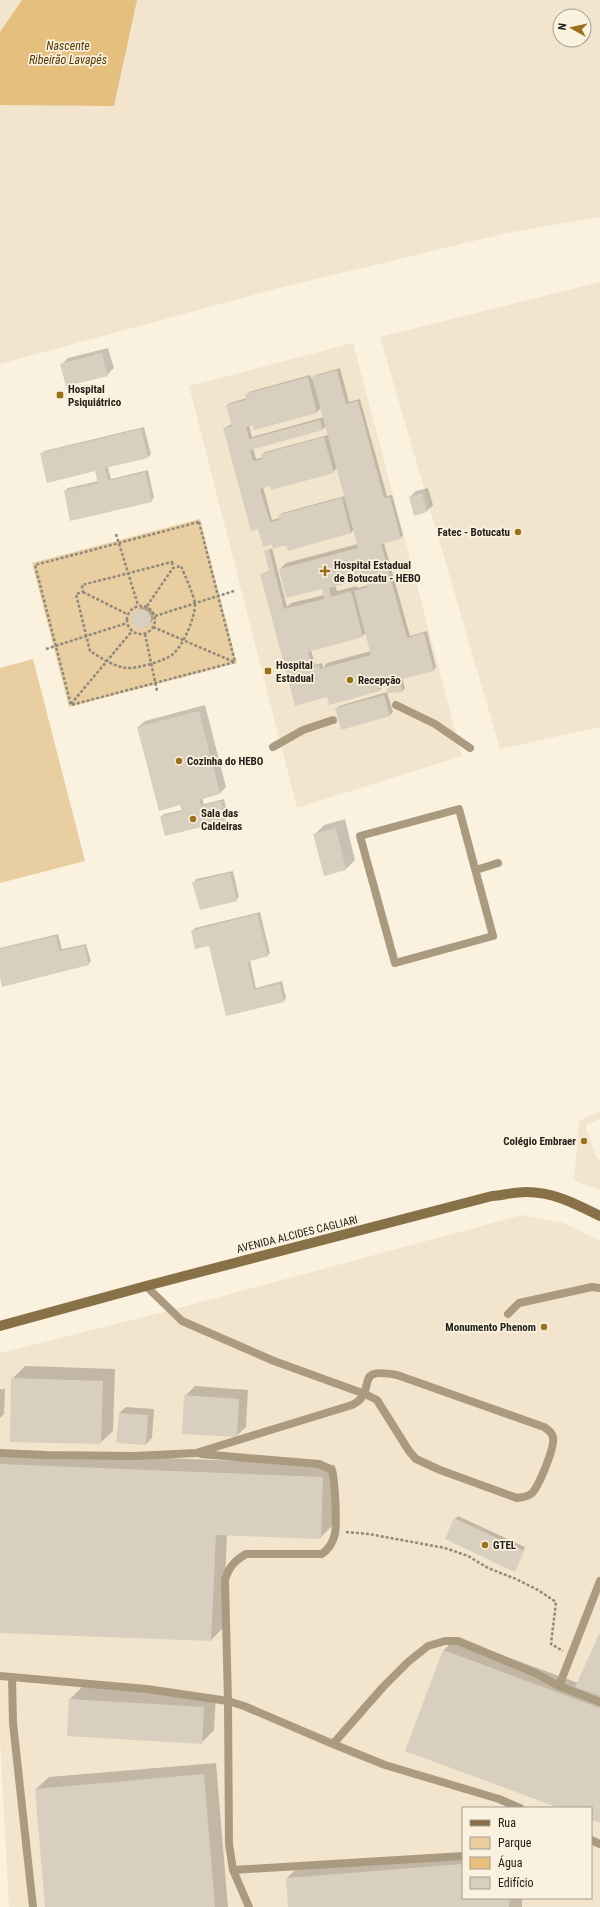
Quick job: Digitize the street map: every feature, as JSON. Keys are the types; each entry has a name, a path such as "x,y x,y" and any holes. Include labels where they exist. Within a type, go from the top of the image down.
{"main road":[{"name":"AVENIDA ALCIDES CAGLIARI","path":"0,1326 146,1286 492,1196 526,1192 545,1194 565,1199 600,1216"}],"lane":[{"path":"396,705 435,724 470,748"},
{"path":"273,747 303,730 333,720"},
{"path":"460,809 476,870 493,936 394,962 360,836 460,809"},
{"path":"476,870 498,863"},
{"path":"146,1286 182,1320 274,1361 365,1394 377,1400 412,1456 440,1470 517,1498 526,1497 532,1493 545,1470 554,1440 552,1433 544,1427 397,1375 381,1372 371,1374 367,1379 365,1394 352,1405 196,1453"},
{"path":"508,1314 519,1303 592,1287 600,1288"},
{"path":"0,1453 127,1456 196,1453 292,1461 327,1466 332,1470 334,1479 335,1533 329,1549 322,1554 246,1554 236,1560 228,1569 225,1580 229,1844 233,1870 249,1907"},
{"path":"559,1686 600,1581"},
{"path":"333,1744 383,1687 408,1662 428,1646 445,1642 458,1641 534,1673 559,1686 600,1702"},
{"path":"0,1676 147,1689 228,1701 244,1706 386,1765 499,1799 518,1807"},
{"path":"12,1678 13,1723 33,1907"},
{"path":"233,1870 462,1856"}],"path":[{"path":"71,705 35,565 198,522 235,662"},
{"path":"116,534 138,605"},
{"path":"83,592 82,585 172,562 173,568"},
{"path":"128,614 83,592 76,594 90,651 107,661 127,668 151,664 173,654 184,640 191,622 195,604 181,566 173,568 147,606"},
{"path":"155,616 234,591"},
{"path":"138,605 147,606 151,609 155,616 153,627 145,634 132,631 127,623 128,614 138,605"},
{"path":"46,649 127,623"},
{"path":"153,627 235,662"},
{"path":"71,705 132,631"},
{"path":"145,634 157,691"},
{"path":"71,705 235,662"},
{"path":"335,1533 369,1534 445,1548 468,1556 488,1568 538,1590 556,1602 551,1644 557,1649 571,1654"}],"shaded area":[{"path":"0,0 600,0 600,217 507,233 279,288 0,364"},
{"name":"Fatec - Botucatu","path":"600,282 600,727 500,749 380,337"},
{"name":"Hospital Estadual de Botucatu - HEBO","path":"353,343 462,756 297,808 189,386"},
{"name":"Colégio Embraer","path":"600,1111 600,1119 585,1125 597,1159 600,1159 600,1190 574,1181 579,1121"},
{"path":"522,1215 564,1223 600,1241 600,1907 9,1907 0,1741 0,1353 175,1309"}],"green space":[{"path":"200,519 237,663 69,707 32,563"},
{"path":"33,659 85,861 0,883 0,668"}],"water":[{"name":"Nascente Ribeirão Lavapés","path":"22,0 137,0 114,106 0,105 0,32"}],"building":[{"path":"102,353 108,376 66,386 60,364"},
{"path":"337,370 346,404 358,401 384,498 390,497 401,539 381,544 407,638 424,633 434,671 399,680 403,692 388,693 385,684 379,686 380,691 329,705 327,697 295,706 260,574 269,571 264,551 269,549 284,609 324,599 322,589 286,598 279,569 358,548 312,377","holes":["366,578 368,587 354,591 371,655 320,669 319,665 312,667 308,652 363,637 351,591 331,597 329,588"]},
{"path":"308,377 317,413 254,430 253,425 246,427 249,439 320,420 323,430 250,450 253,461 263,459 261,454 324,437 334,473 271,490 270,486 260,489 270,522 279,520 278,515 342,498 351,533 288,551 286,545 273,549 272,544 263,547 258,529 251,531 223,428 232,426 226,405 246,400 245,394"},
{"path":"141,429 148,458 105,468 108,481 145,472 152,502 70,521 64,491 98,483 95,471 47,483 40,453"},
{"path":"422,493 427,512 414,516 409,497"},
{"path":"137,609 145,609 151,615 151,623 145,629 137,629 131,623 131,615"},
{"path":"384,695 390,716 341,730 335,708"},
{"name":"Cozinha do HEBO","path":"199,711 220,794 199,800 201,806 221,801 226,821 165,836 160,817 182,811 180,805 159,811 137,727"},
{"path":"336,828 346,870 324,876 313,834"},
{"path":"230,873 237,901 200,910 192,882"},
{"path":"257,914 268,956 247,962 254,990 280,984 284,1002 226,1016 209,946 195,949 191,931"},
{"path":"56,936 59,951 84,946 89,965 2,987 0,978 0,949"},
{"path":"11,1378 103,1381 101,1444 10,1442"},
{"path":"184,1395 239,1399 237,1437 182,1434"},
{"path":"119,1413 148,1415 146,1445 116,1443"},
{"path":"0,1464 323,1477 321,1539 216,1535 211,1641 0,1633"},
{"name":"GTEL","path":"454,1518 524,1551 515,1572 445,1539"},
{"path":"600,1632 600,1696 575,1687"},
{"path":"443,1650 600,1708 600,1823 592,1820 592,1807 556,1807 405,1751"},
{"path":"69,1699 204,1707 202,1744 67,1736"},
{"path":"204,1774 215,1907 45,1907 35,1789"},
{"path":"462,1864 462,1899 509,1899 509,1907 288,1907 286,1878"}],"place":[{"name":"Hospital Psiquiátrico","path":"60,395"},
{"name":"Fatec - Botucatu","path":"518,532"},
{"name":"Hospital Estadual de Botucatu - HEBO","path":"325,571"},
{"name":"Hospital Estadual","path":"268,671"},
{"name":"Recepção","path":"350,680"},
{"name":"Cozinha do HEBO","path":"179,761"},
{"name":"Sala das Caldeiras","path":"193,819"},
{"name":"Colégio Embraer","path":"584,1141"},
{"name":"Monumento Phenom","path":"544,1327"},
{"name":"GTEL","path":"485,1545"}]}
